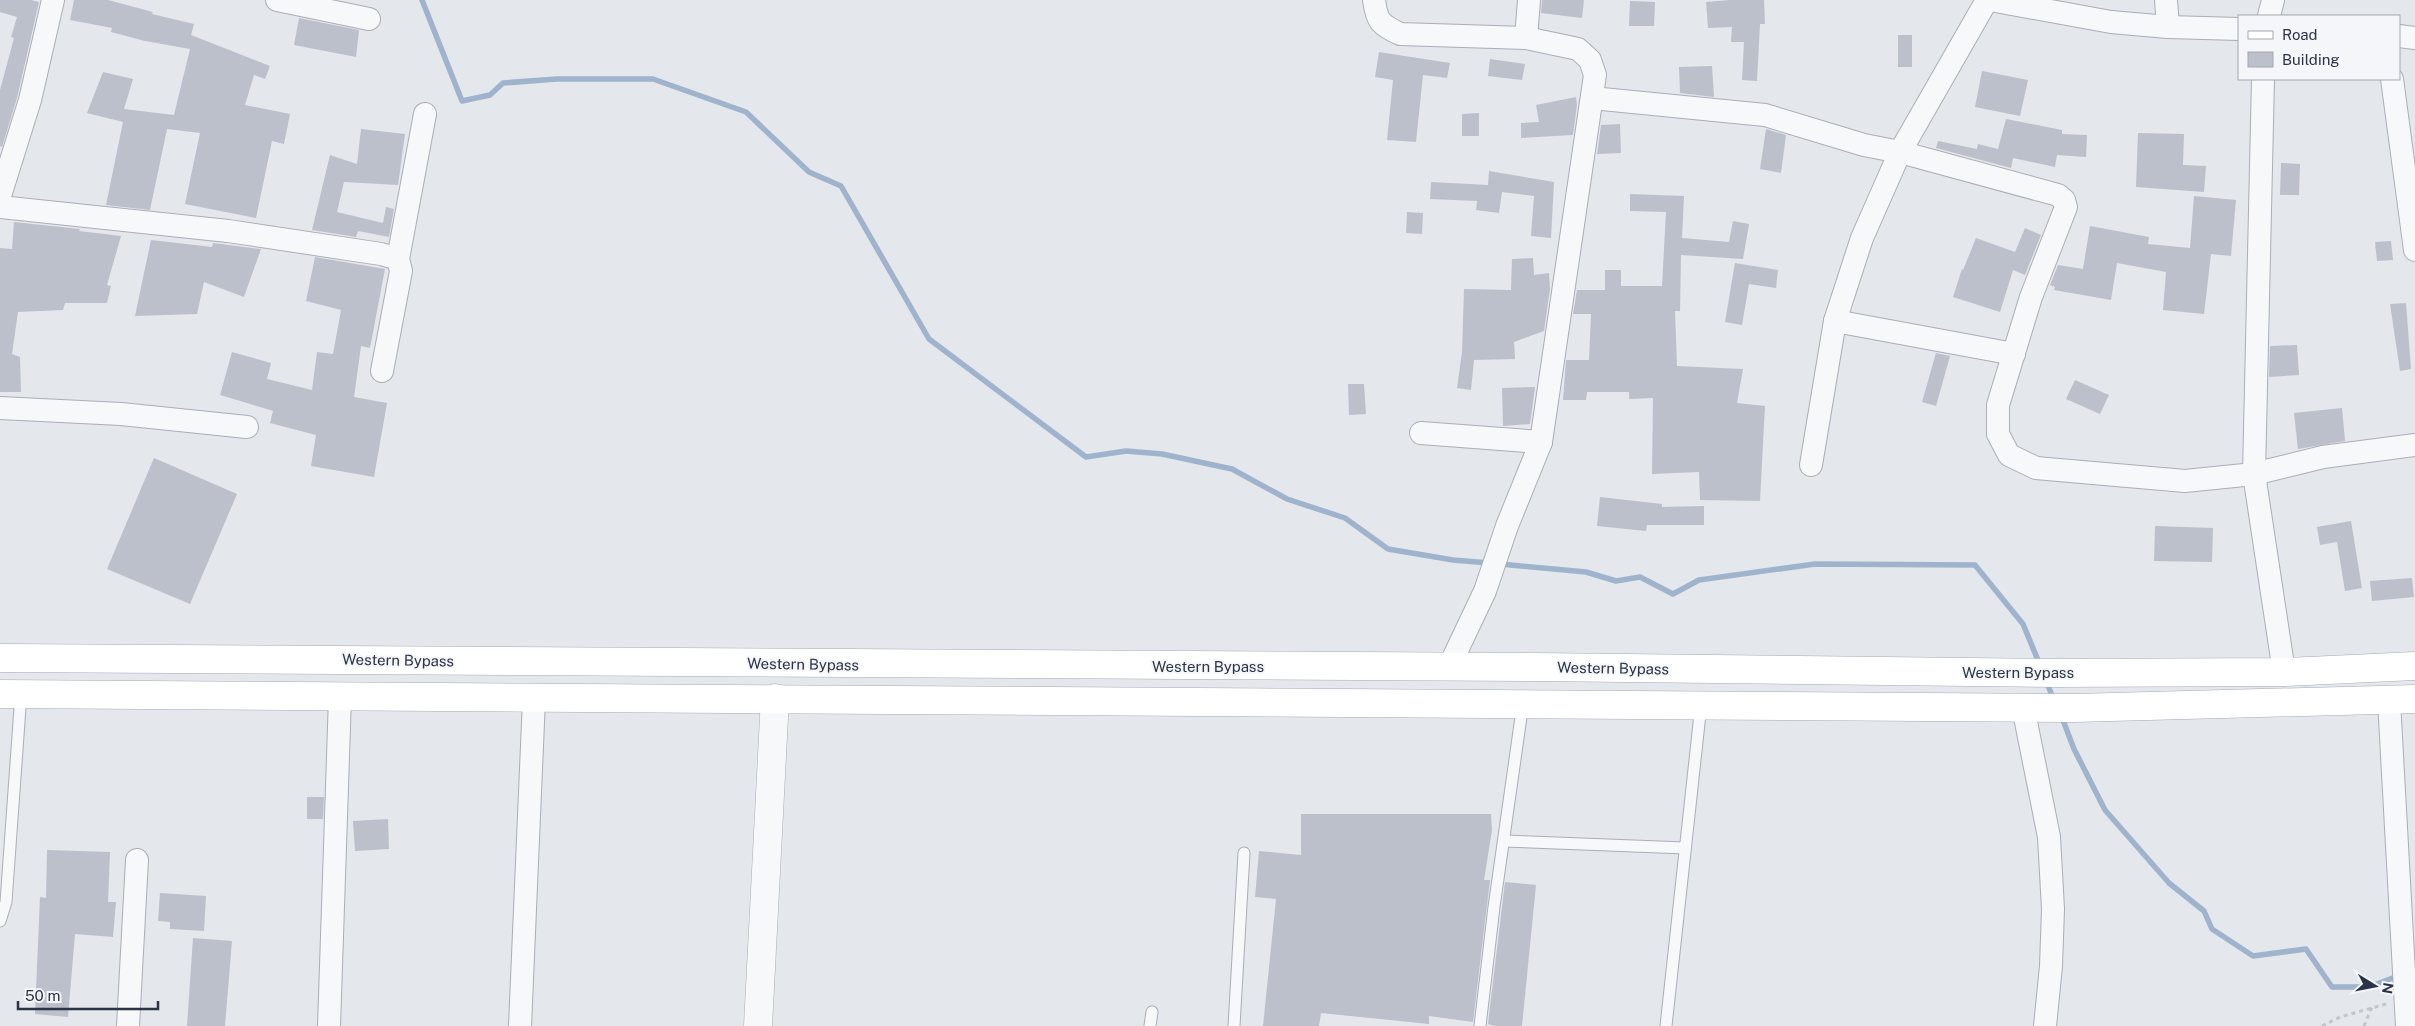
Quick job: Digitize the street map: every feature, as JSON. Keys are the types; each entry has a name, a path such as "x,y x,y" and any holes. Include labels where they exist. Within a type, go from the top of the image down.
{"main road":[{"name":"Western Bypass","path":"0,658 1449,667 2056,673 2284,672 2415,666"},
{"path":"10,694 534,699 775,698 1701,704 2031,708 2402,700"}],"street":[{"path":"53,0 30,100 1,193 228,231 381,254 398,259"},
{"path":"277,0 369,19"},
{"path":"1374,0 1376,18 1385,27 1400,34 1526,38 1578,49 1590,60 1595,75 1540,442 1507,526 1485,591 1449,667"},
{"path":"1526,38 1529,0"},
{"path":"1811,465 1835,321 1862,238 1900,152 1988,0 2090,19 2168,27 2238,29"},
{"path":"2166,0 2168,27"},
{"path":"2269,15 2273,0"},
{"path":"2400,36 2415,38"},
{"path":"2263,80 2254,474 2284,672"},
{"path":"2392,80 2415,250"},
{"path":"1592,98 1765,115 1864,145 1900,152 2058,195 2064,200 2066,207 2031,297 1998,405 1998,434 2009,455 2036,468 2132,478 2185,481 2254,474 2323,457 2415,445"},
{"path":"382,371 401,270 398,259 425,114"},
{"path":"1835,321 2014,354"},
{"path":"0,408 121,414 247,427"},
{"path":"1421,433 1540,442"},
{"path":"329,1026 340,697"},
{"path":"758,1026 775,698"},
{"path":"520,1026 534,699"},
{"path":"2402,700 2403,957 2407,1026"},
{"path":"2031,708 2049,836 2053,909 2051,966 2045,1026"},
{"path":"128,1026 137,860"}],"lane":[{"path":"0,921 6,902 10,694"},
{"path":"1480,1026 1524,703"},
{"path":"1666,1026 1701,704"},
{"path":"1504,841 1685,848"},
{"path":"1234,1026 1244,853"},
{"path":"1150,1026 1152,1012"}],"path":[{"path":"2322,1026 2340,1017 2404,998"},
{"path":"2364,1026 2373,1007"}],"building":[{"path":"0,0 31,0 39,2 17,98 2,147 0,146 0,90 14,38 11,37 17,17 0,12"},
{"path":"74,0 108,0 153,12 152,14 194,24 191,35 270,66 265,79 254,75 245,105 290,114 284,144 272,141 256,218 185,204 200,133 167,129 150,210 106,205 123,122 87,113 103,72 133,79 124,109 174,115 190,49 145,41 111,32 112,28 70,20"},
{"path":"1542,0 1584,0 1582,18 1541,13"},
{"path":"1764,0 1765,24 1760,24 1757,81 1742,80 1744,42 1731,42 1732,27 1708,28 1706,2"},
{"path":"1630,1 1655,2 1654,26 1629,26"},
{"path":"299,18 359,30 356,57 294,45"},
{"path":"1898,35 1912,35 1912,67 1898,67"},
{"path":"1379,52 1450,63 1447,78 1423,75 1416,142 1387,140 1393,80 1375,77"},
{"path":"1490,59 1525,64 1522,80 1488,76"},
{"path":"1712,66 1714,97 1680,93 1679,67"},
{"path":"1982,71 2028,80 2020,116 1975,107"},
{"path":"1576,97 1577,105 1573,135 1521,138 1521,123 1539,122 1536,105"},
{"path":"1479,113 1479,136 1462,136 1462,114"},
{"path":"2006,119 2062,130 2062,134 2087,135 2086,157 2057,155 2055,167 2013,158 2011,168 1936,148 1938,141 1977,149 1978,144 1998,149"},
{"path":"1620,124 1621,153 1597,154 1601,125"},
{"path":"361,129 405,134 398,185 344,182 337,212 383,223 386,207 394,209 389,237 358,231 356,237 312,230 330,155 357,164"},
{"path":"1766,129 1786,135 1781,173 1760,169"},
{"path":"2138,133 2184,134 2183,165 2206,166 2204,192 2136,187"},
{"path":"2281,163 2300,164 2299,195 2280,195"},
{"path":"1489,171 1554,182 1551,238 1531,236 1534,196 1502,192 1499,213 1476,210 1477,201 1430,199 1431,182 1488,185"},
{"path":"1630,194 1684,196 1682,238 1729,242 1733,221 1749,224 1743,259 1681,255 1680,311 1675,311 1677,366 1743,369 1737,403 1765,406 1760,501 1700,500 1699,472 1652,474 1653,398 1629,399 1629,392 1587,392 1586,400 1563,400 1566,360 1589,360 1591,314 1573,314 1577,290 1605,290 1605,270 1621,270 1621,286 1662,286 1666,212 1630,211"},
{"path":"2194,196 2236,200 2231,256 2211,254 2204,314 2163,310 2166,272 2117,263 2111,300 2054,290 2055,287 2050,285 2058,265 2083,269 2090,226 2149,237 2148,244 2190,248"},
{"path":"1407,212 1423,213 1422,234 1406,233"},
{"path":"14,222 80,229 79,231 121,236 107,285 111,286 107,303 65,303 63,310 18,312 12,354 20,357 21,392 0,392 0,248 12,249"},
{"path":"2025,228 2041,235 2025,275 2013,270 2000,312 1953,297 1962,269 1976,238 2015,252"},
{"path":"151,240 212,247 213,243 261,249 244,297 204,282 197,314 135,316"},
{"path":"2391,241 2393,260 2377,261 2375,242"},
{"path":"315,257 385,269 370,348 361,346 354,397 387,403 374,477 311,466 316,435 270,423 273,411 220,395 232,352 271,363 267,379 312,390 317,352 333,354 341,310 306,301"},
{"path":"1533,258 1534,275 1549,273 1550,289 1544,331 1514,342 1515,359 1474,360 1471,390 1457,388 1462,352 1464,289 1511,290 1512,259"},
{"path":"1735,263 1778,270 1776,288 1749,284 1742,325 1725,322"},
{"path":"2406,303 2411,369 2400,371 2390,304"},
{"path":"2297,345 2299,375 2269,377 2270,346"},
{"path":"1936,353 1950,356 1936,406 1922,402"},
{"path":"2075,380 2109,395 2100,414 2066,399"},
{"path":"1348,384 1364,384 1366,414 1349,415"},
{"path":"1535,387 1530,424 1503,426 1502,388"},
{"path":"2342,408 2345,441 2298,449 2294,413"},
{"path":"154,458 237,494 190,604 107,569"},
{"path":"1600,497 1662,504 1662,507 1704,506 1704,525 1647,525 1646,531 1597,526"},
{"path":"2351,521 2362,588 2345,591 2337,542 2320,545 2317,527"},
{"path":"2155,526 2213,528 2212,562 2154,561"},
{"path":"2412,578 2414,597 2372,601 2370,581"},
{"path":"307,797 324,797 323,819 307,819"},
{"path":"1301,814 1491,814 1492,830 1484,880 1490,880 1473,1022 1429,1016 1429,1024 1321,1013 1319,1026 1263,1026 1276,899 1255,897 1259,851 1301,855"},
{"path":"388,819 389,849 355,851 353,821"},
{"path":"47,850 110,852 108,902 116,902 113,937 75,934 68,1017 35,1014 40,897 46,898"},
{"path":"1505,882 1536,885 1522,1026 1495,1026 1488,1024"},
{"path":"160,893 206,896 204,931 170,929 170,922 158,921"},
{"path":"193,938 232,941 225,1026 187,1026"}],"waterway":[{"path":"422,0 462,101 490,95 503,83 557,79 653,79 746,112 809,172 841,186 929,339 1086,457 1126,451 1162,454 1232,469 1287,499 1345,518 1388,549 1453,560 1489,563"},
{"path":"1500,564 1586,572 1616,581 1640,577 1673,594 1699,580 1815,564 1975,565 2023,624 2040,665"},
{"path":"2046,681 2054,700"},
{"path":"2061,715 2074,749 2105,810 2169,883 2204,911 2212,929 2253,956 2306,949 2332,987 2369,987 2398,976"}]}
